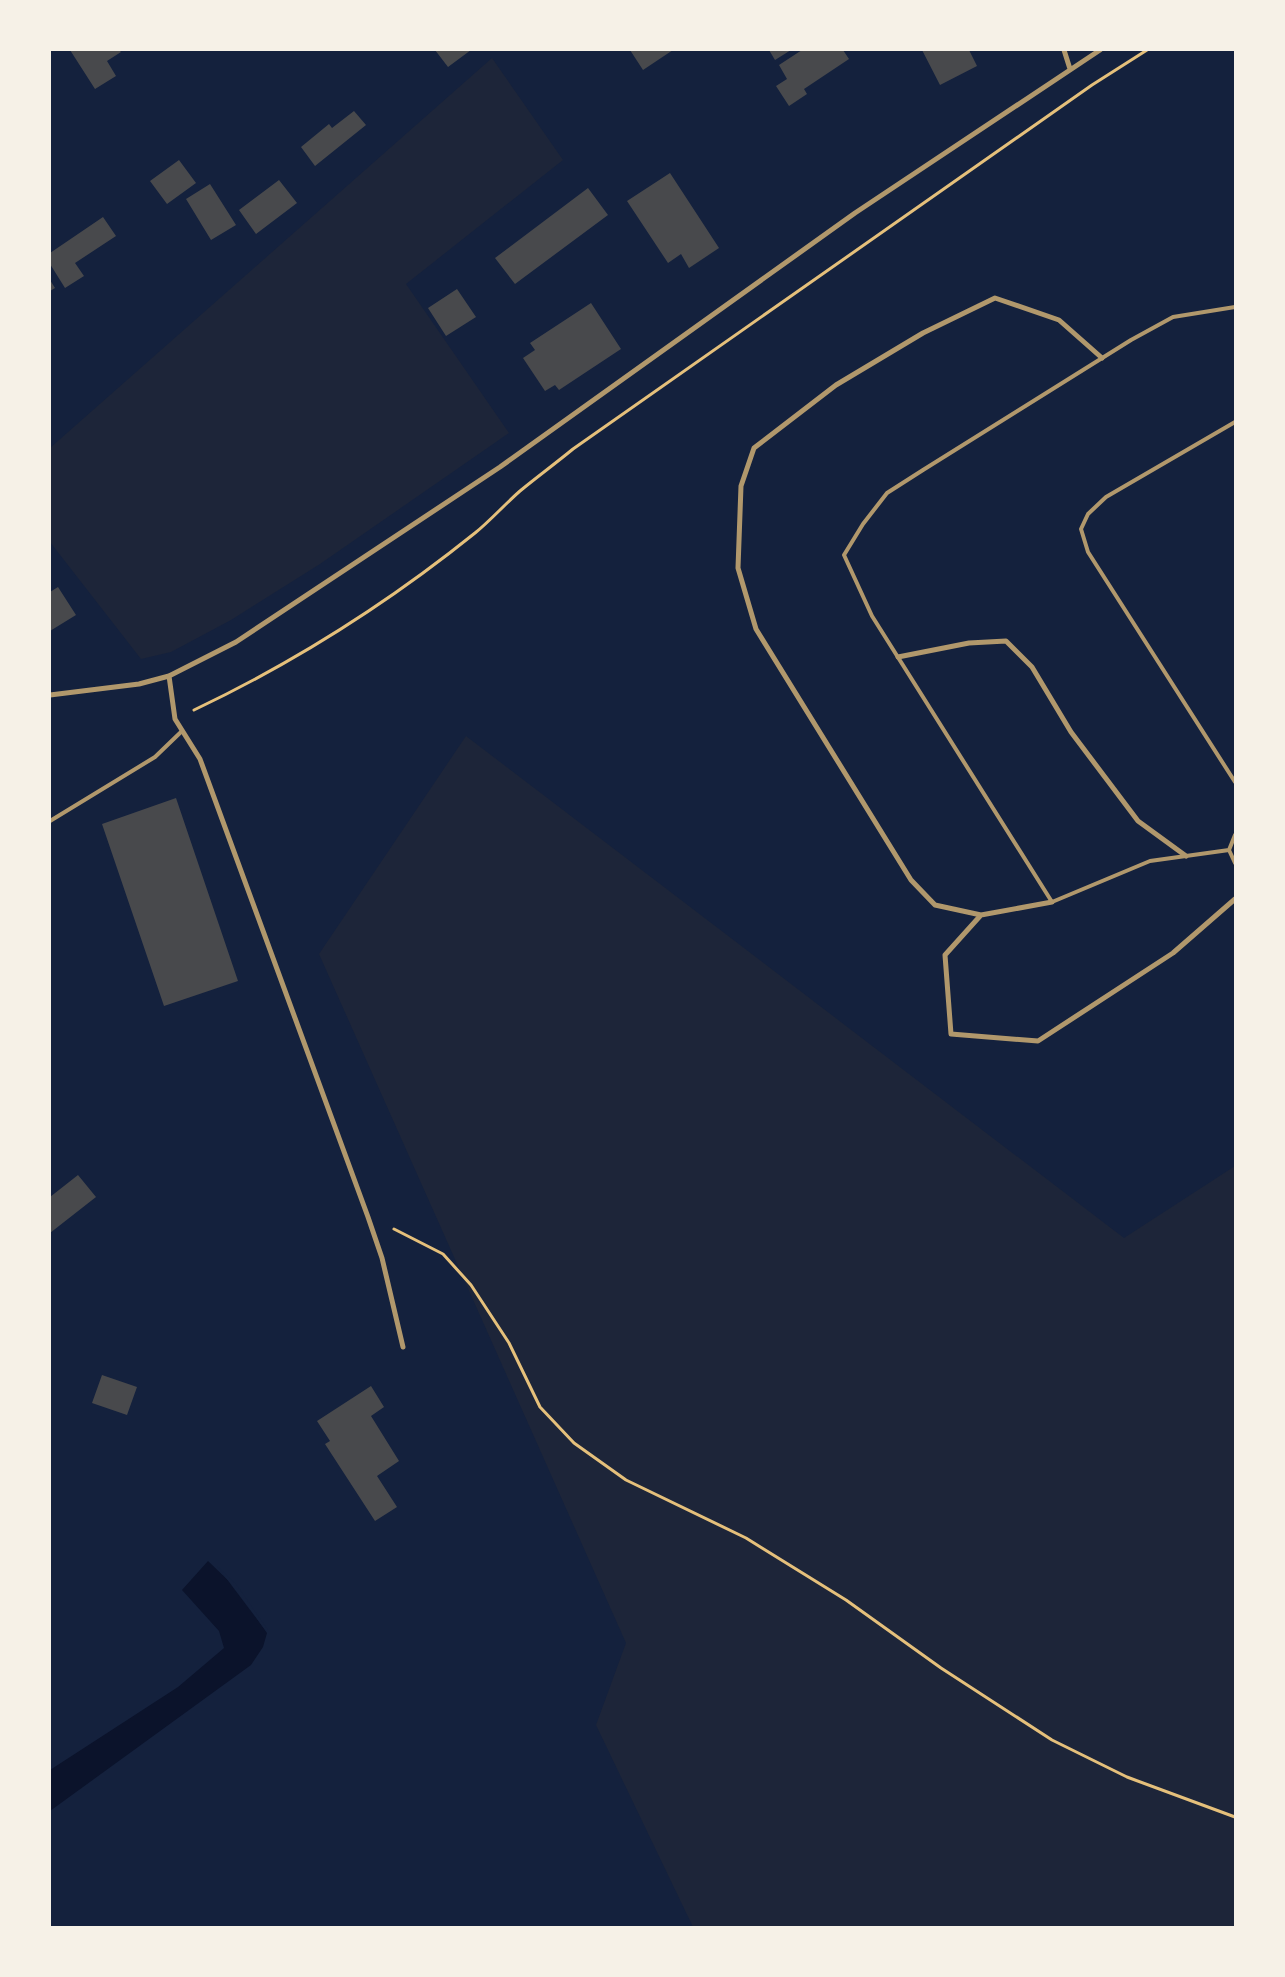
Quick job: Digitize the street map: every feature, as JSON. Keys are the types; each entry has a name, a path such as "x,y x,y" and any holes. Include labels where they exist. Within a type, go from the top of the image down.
{"street":[{"path":"1064,50 1070,69"},
{"path":"50,695 139,684 169,676 236,642 500,467 856,213 1100,50"},
{"path":"1052,902 982,915 935,905 911,880 756,629 738,568 741,486 754,448 836,385 922,333 995,298 1059,320 1102,358"},
{"path":"898,657 969,643 1006,641 1032,667 1071,732 1138,821 1186,856"},
{"path":"169,676 175,719 200,759 368,1217 382,1258 403,1347"},
{"path":"982,915 945,955 950,1034 1038,1042 1173,954 1235,899"}],"lane":[{"path":"1229,850 1150,860 1052,902 872,616 844,556 863,524 887,493 1102,358 1173,317 1235,306"},
{"path":"1235,422 1106,496 1088,514 1081,529 1088,552 1235,782"},
{"path":"50,820 155,757 182,731"},
{"path":"1235,835 1229,850 1235,863"}],"path":[{"path":"175,719 280,666 356,620 477,532 520,491 574,450 1092,85 1147,50"},
{"path":"368,1217 443,1254 471,1285 509,1344 540,1407 574,1443 619,1475 746,1538 846,1600 941,1668 1052,1740 1127,1778 1235,1817"}],"shaded area":[{"path":"492,58 563,160 406,284 509,433 320,564 231,620 171,652 141,659 50,542 50,448"},
{"path":"466,736 1124,1238 1235,1166 1235,1927 693,1927 596,1725 626,1643 319,954"},
{"path":"208,1561 234,1586 267,1633 263,1647 251,1665 50,1811 50,1770 178,1687 224,1648 219,1631 182,1590"}],"pier":[{"path":"217,1566 236,1584 268,1630 266,1631"}],"building":[{"path":"70,50 119,50 121,52 107,61 116,76 95,89"},
{"path":"435,50 471,50 448,67"},
{"path":"630,50 673,50 643,70"},
{"path":"769,50 791,50 775,60"},
{"path":"802,50 843,50 849,59 804,89 807,94 789,106 776,86 787,79 779,65"},
{"path":"922,50 969,50 977,66 940,85"},
{"path":"354,111 366,125 315,166 301,147 329,124 332,128"},
{"path":"179,160 196,183 167,204 150,181"},
{"path":"670,173 719,248 689,268 681,254 668,263 627,201"},
{"path":"279,180 297,203 256,234 239,210"},
{"path":"210,184 236,225 211,240 186,199"},
{"path":"588,188 608,215 515,284 495,258"},
{"path":"103,217 116,236 75,263 84,276 65,288 50,264 50,253"},
{"path":"50,280 55,288 50,291"},
{"path":"457,289 476,317 446,336 428,308"},
{"path":"591,303 621,349 559,390 555,385 545,391 523,358 535,350 530,343"},
{"path":"58,587 76,615 50,631 50,592"},
{"path":"176,798 238,981 164,1006 102,824"},
{"path":"78,1175 96,1197 50,1233 50,1197"},
{"path":"102,1375 137,1387 127,1415 92,1403"},
{"path":"371,1386 384,1407 371,1416 399,1461 377,1476 397,1507 375,1521 325,1444 330,1441 317,1421"}]}
